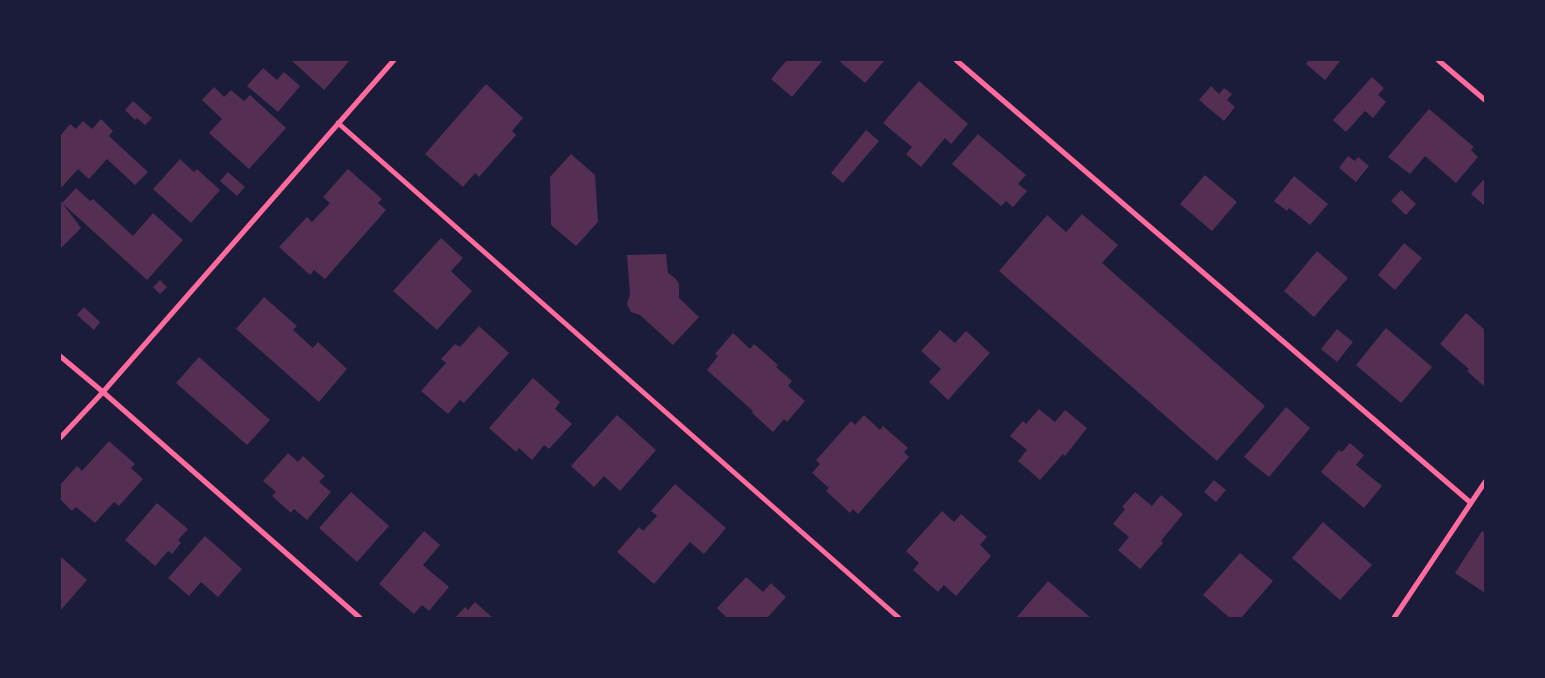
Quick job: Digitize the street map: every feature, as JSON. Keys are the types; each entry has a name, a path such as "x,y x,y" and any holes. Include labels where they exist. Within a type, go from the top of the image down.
{"street":[{"path":"60,438 103,392 394,60"},
{"path":"956,60 1471,503"},
{"path":"1438,60 1485,100"},
{"path":"338,123 899,618"},
{"path":"60,356 360,618"},
{"path":"1394,618 1485,482"}],"building":[{"path":"291,60 350,60 324,90"},
{"path":"787,60 823,60 792,97 771,79"},
{"path":"838,60 885,60 865,83"},
{"path":"1309,60 1340,61 1325,80 1306,64"},
{"path":"263,68 277,80 284,72 300,86 278,112 247,86"},
{"path":"1372,77 1384,88 1378,95 1386,102 1373,118 1365,111 1346,132 1333,120"},
{"path":"919,81 968,124 951,144 945,138 921,167 906,154 912,147 883,123"},
{"path":"486,84 523,118 512,131 516,135 479,177 475,173 463,187 425,154"},
{"path":"1211,86 1219,94 1224,88 1232,94 1227,100 1235,107 1224,121 1199,100"},
{"path":"214,87 224,97 231,90 244,101 250,95 286,128 249,169 209,133 222,119 202,100"},
{"path":"133,101 152,118 145,125 137,118 135,120 125,110"},
{"path":"1429,109 1474,147 1471,150 1478,157 1456,183 1425,156 1410,174 1388,157"},
{"path":"101,119 113,131 109,136 148,172 135,185 107,159 89,179 78,169 60,189 60,136 70,124 76,129 83,121 92,129"},
{"path":"866,130 879,141 843,183 831,173"},
{"path":"978,134 1026,175 1018,184 1027,191 1013,207 1006,201 1001,206 952,164"},
{"path":"571,154 595,175 598,222 576,246 551,225 550,177"},
{"path":"1348,156 1355,161 1358,157 1369,166 1356,182 1339,168"},
{"path":"180,159 194,172 197,169 220,190 191,223 153,189"},
{"path":"348,169 382,199 378,203 386,210 325,279 314,270 310,275 279,247 307,217 312,222 330,203 323,197"},
{"path":"228,172 245,187 237,196 220,181"},
{"path":"1205,175 1237,202 1212,231 1180,204"},
{"path":"1294,176 1328,204 1310,225 1289,208 1287,211 1274,201"},
{"path":"1485,178 1485,206 1471,194"},
{"path":"76,188 90,201 93,199 133,236 153,213 183,240 147,280 62,203"},
{"path":"1401,190 1416,204 1406,215 1391,201"},
{"path":"60,200 81,228 60,249"},
{"path":"1082,214 1118,245 1102,263 1265,406 1217,461 999,271 1047,215 1066,232"},
{"path":"441,238 463,258 451,271 472,291 437,330 393,291"},
{"path":"1404,243 1422,258 1395,290 1378,275"},
{"path":"1317,251 1348,278 1314,317 1284,291"},
{"path":"666,254 668,273 679,284 679,298 699,317 673,345 640,315 631,312 627,304 630,294 627,255"},
{"path":"160,280 167,287 160,294 153,287"},
{"path":"264,297 297,326 293,330 313,348 318,342 347,369 319,402 236,329"},
{"path":"84,307 100,322 94,330 77,315"},
{"path":"1466,313 1485,330 1485,387 1467,371 1469,369 1440,344"},
{"path":"479,326 509,353 464,403 460,400 448,414 421,391 446,363 441,359 455,344 460,347"},
{"path":"1386,328 1432,367 1401,403 1356,365"},
{"path":"1337,329 1353,342 1337,362 1321,349"},
{"path":"940,330 955,343 966,331 990,353 948,400 929,382 941,369 921,351"},
{"path":"733,333 750,349 754,344 778,365 776,367 792,381 788,386 805,401 787,422 784,419 773,432 752,413 753,411 707,370 718,356 715,354"},
{"path":"199,357 270,420 247,445 176,383"},
{"path":"533,378 560,402 555,409 572,424 549,449 544,445 532,460 519,448 516,452 489,428"},
{"path":"1286,407 1310,428 1269,477 1244,457"},
{"path":"1039,409 1055,422 1065,410 1087,428 1065,456 1063,454 1040,480 1018,461 1027,450 1010,436 1023,421 1026,424"},
{"path":"617,415 656,450 620,491 604,476 594,487 571,466"},
{"path":"864,415 880,430 883,426 908,448 904,452 909,457 858,514 853,509 850,513 826,491 829,488 812,473 820,464 816,460 851,421 855,425"},
{"path":"109,441 135,464 131,468 143,479 119,506 114,502 95,523 76,507 72,511 60,499 60,485 77,466 82,471"},
{"path":"1350,443 1364,455 1356,465 1382,486 1364,508 1321,472 1339,450 1342,452"},
{"path":"288,453 298,462 303,456 325,476 319,482 331,492 307,520 294,509 291,513 272,496 276,492 263,481"},
{"path":"1214,480 1226,490 1216,502 1204,492"},
{"path":"675,484 726,528 704,554 690,542 654,584 617,552 639,527 643,531 657,516 651,511"},
{"path":"351,492 389,526 357,562 319,528"},
{"path":"1135,492 1152,506 1161,495 1183,514 1161,541 1163,543 1140,569 1118,550 1129,537 1113,524 1125,509 1122,507"},
{"path":"157,503 188,529 178,540 181,543 172,554 168,551 155,566 125,540"},
{"path":"942,511 954,522 961,514 987,537 980,545 991,556 956,596 944,585 938,592 913,570 919,563 906,551"},
{"path":"1323,522 1372,565 1340,600 1292,558"},
{"path":"424,531 440,545 423,565 449,587 429,611 422,605 414,614 379,584"},
{"path":"1482,531 1485,533 1485,593 1455,573"},
{"path":"205,536 242,569 218,597 201,582 189,596 168,578"},
{"path":"1240,553 1273,581 1241,618 1230,618 1203,595"},
{"path":"60,556 87,580 60,611"},
{"path":"746,577 763,592 771,583 786,597 767,618 727,618 717,608"},
{"path":"1048,581 1091,618 1016,618"},
{"path":"475,602 493,618 455,618 465,607 468,610"}]}
